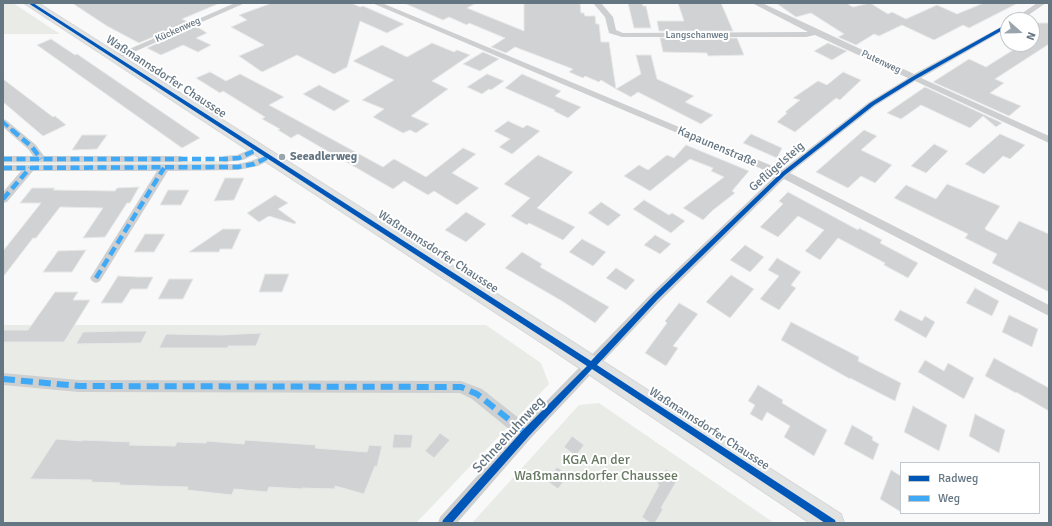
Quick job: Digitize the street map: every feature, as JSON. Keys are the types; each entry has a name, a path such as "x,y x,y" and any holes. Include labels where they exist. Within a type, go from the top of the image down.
{"street":[{"name":"Waßmannsdorfer Chaussee","path":"30,3 364,217 832,523"},
{"name":"Kückenweg","path":"115,57 241,3"},
{"name":"Kapaunenstraße","path":"376,3 783,174 1049,311"},
{"name":"Langschanweg","path":"597,3 608,17 612,31 622,35 806,35 815,32"},
{"name":"Putenweg","path":"756,3 815,32 1049,140"},
{"path":"1028,12 1042,3"},
{"name":"Geflügelsteig","path":"592,365 656,297 783,174 872,104 914,78 1000,30"},
{"path":"3,122 32,147 41,159"},
{"path":"3,159 226,159 262,153"},
{"path":"3,168 238,167 254,164 262,153"},
{"path":"3,199 30,168"},
{"path":"96,278 164,168"},
{"name":"Schneehuhnweg","path":"446,523 526,433 592,365"},
{"path":"3,379 79,386 460,387 477,394 526,433"}],"green space":[{"path":"3,3 13,3 60,34 3,34"},
{"path":"3,161 229,161 228,164 3,164"},
{"path":"3,325 486,325 541,363 549,384 416,523 3,523"},
{"name":"KGA An der Waßmannsdorfer Chaussee","path":"599,403 774,523 472,523 579,405"}],"building":[{"path":"72,3 220,3 182,19 188,22 139,43 107,26"},
{"path":"272,3 351,3 360,7 363,6 404,24 387,33 360,21 347,67 334,74 297,55 262,72 239,56 264,45 231,27 247,20 239,15"},
{"path":"404,3 476,3 467,8 524,31 524,3 580,3 581,13 584,13 585,16 595,16 596,24 599,24 601,42 609,42 616,89 601,80 599,82 585,76 583,78 569,72 573,69 515,47 506,53 491,47 505,38 469,23 467,25 449,17 443,20"},
{"path":"628,3 642,3 643,6 646,6 651,28 634,28"},
{"path":"678,3 721,3 733,31 659,31 657,21 684,21"},
{"path":"776,3 846,3 853,7 870,3 888,14 892,12 906,19 937,5 957,14 984,3 1018,3 969,28 963,25 934,40 902,25 879,36 874,34 856,45 838,37 844,34 811,13 796,17"},
{"path":"1040,23 1049,23 1049,44 1040,50"},
{"path":"196,26 207,33 196,38 211,45 198,52 183,45 161,55 147,48"},
{"path":"660,38 737,38 744,55 708,56 707,53 663,52"},
{"path":"51,39 75,55 77,54 200,138 182,148 37,45"},
{"path":"432,43 454,52 457,50 470,55 432,81 448,89 411,116 429,124 416,133 410,130 403,133 373,117 384,109 362,100 394,80 353,61 382,45 407,57"},
{"path":"828,43 847,51 832,60 814,51"},
{"path":"483,52 499,59 480,71 463,64"},
{"path":"1010,52 1037,52 995,79 1004,83 990,93 1021,106 1009,116 933,82 969,59 986,67"},
{"path":"636,55 651,55 657,79 694,96 685,102 713,115 701,124 638,92 631,97 616,89 641,74"},
{"path":"210,72 226,81 240,74 284,97 269,105 383,167 394,159 426,177 463,148 476,154 452,173 479,188 457,205 434,191 428,195 404,181 393,189 298,134 291,138 278,130 280,129 262,119 265,117 223,91 220,93 196,78"},
{"path":"843,72 861,80 840,100 836,98 795,132 777,122 787,113 785,112 800,100 793,98 818,81 827,85"},
{"path":"487,74 504,81 482,94 467,87"},
{"path":"522,74 561,91 555,96 581,107 568,118 554,111 555,110 505,88"},
{"path":"3,79 53,117 55,116 66,125 43,136 3,102"},
{"path":"319,85 350,101 334,111 303,94"},
{"path":"925,87 1002,123 996,127 983,116 970,128 921,105 901,119 887,113"},
{"path":"508,121 523,128 527,125 540,131 512,154 499,147 510,139 494,131"},
{"path":"864,130 877,136 861,150 892,165 875,183 861,176 848,188 816,172"},
{"path":"751,134 782,148 777,158 743,143"},
{"path":"1000,134 1025,145 1010,159 1003,156 984,174 965,164"},
{"path":"82,135 107,135 97,149 72,150"},
{"path":"934,144 948,151 926,173 911,166"},
{"path":"686,145 749,171 732,191 735,193 703,220 683,208 724,177 711,171 713,168 690,159 650,191 624,176 639,165 648,170 667,155 674,158"},
{"path":"538,155 573,172 537,208 575,227 563,240 529,223 527,225 511,216 530,198 504,184"},
{"path":"225,178 244,178 234,200 214,201"},
{"path":"947,184 1000,206 985,228 986,230 1007,240 1019,221 1049,234 1049,292 992,263 997,254 965,238 968,234 894,198 906,185 936,199"},
{"path":"139,187 130,203 127,203 105,237 83,238 103,208 60,207 36,238 33,238 3,277 3,251 41,203 20,203 32,188 55,188 53,190 115,191 117,188"},
{"path":"168,190 189,190 181,205 160,205"},
{"path":"788,192 858,230 859,228 882,240 880,243 918,263 908,278 884,265 885,263 838,238 820,260 805,251 824,230 798,216 778,237 760,227 783,204 779,201"},
{"path":"275,195 288,203 278,209 296,222 295,224 269,216 259,222 247,213"},
{"path":"644,200 669,215 672,213 685,221 671,233 633,209"},
{"path":"601,202 621,215 608,226 588,213"},
{"path":"466,212 486,224 466,242 445,230"},
{"path":"223,229 241,229 232,249 220,249 219,252 189,252"},
{"path":"145,234 165,234 154,252 134,252"},
{"path":"655,235 671,244 660,254 644,245"},
{"path":"582,239 606,252 593,266 569,252"},
{"path":"745,245 764,257 750,272 730,260"},
{"path":"86,250 72,272 43,272 58,251"},
{"path":"522,252 542,264 540,267 609,307 595,323 562,301 505,268"},
{"path":"777,258 801,272 791,285 796,288 779,310 760,299 779,276 768,270"},
{"path":"616,268 635,280 626,290 606,278"},
{"path":"265,274 289,274 282,292 259,292"},
{"path":"731,275 754,289 730,318 706,302"},
{"path":"118,276 153,277 147,289 131,289 122,303 101,303"},
{"path":"169,279 193,279 183,299 158,299"},
{"path":"975,288 999,301 992,316 966,303"},
{"path":"55,292 78,292 73,300 90,300 64,342 3,342 3,330 28,330"},
{"path":"679,303 698,314 673,346 678,348 666,366 645,353 667,323 665,321"},
{"path":"900,310 922,321 925,316 935,322 926,338 894,320"},
{"path":"1009,315 1038,329 1032,347 1002,332"},
{"path":"791,322 859,357 858,361 901,383 895,401 850,379 781,340"},
{"path":"147,331 141,343 76,344 83,332"},
{"path":"261,333 256,346 228,346 228,348 159,348 166,334 221,335"},
{"path":"994,358 1049,388 1049,411 985,376"},
{"path":"925,360 944,371 948,363 974,378 964,399 918,372"},
{"path":"758,385 783,400 782,403 827,430 814,456 784,437 790,426 767,412 762,421 750,414 755,405 748,401"},
{"path":"913,406 947,425 939,451 904,432"},
{"path":"975,414 1005,430 999,453 969,436"},
{"path":"852,425 873,437 872,440 879,444 873,460 844,444"},
{"path":"440,433 450,440 434,458 425,451"},
{"path":"394,434 413,435 411,448 392,448"},
{"path":"572,436 584,445 576,456 564,447"},
{"path":"56,439 131,442 129,445 175,446 177,442 206,443 207,441 244,444 245,440 316,445 315,448 367,452 369,445 382,446 377,467 375,466 364,494 335,486 335,489 269,487 267,492 234,489 232,495 187,490 188,487 119,485 120,483 91,482 92,480 30,479"},
{"path":"557,467 568,475 558,489 547,481"},
{"path":"666,469 679,477 661,508 663,509 655,523 650,523 642,517 659,485 657,484"},
{"path":"891,470 900,475 900,511 880,499"}],"marked path":[{"path":"3,122 32,147 41,159"},
{"path":"3,159 226,159 239,158 256,150"},
{"path":"3,168 238,167 254,164 268,157"},
{"path":"3,199 30,168"},
{"path":"96,278 164,168"},
{"path":"3,379 79,386 461,387 477,394 526,433"}],"cycle path":[{"path":"30,3 558,343 832,523"},
{"path":"446,523 526,433 656,297 783,174 872,104 914,78 1000,30"}],"place":[{"name":"Seeadlerweg","path":"282,157"}]}
